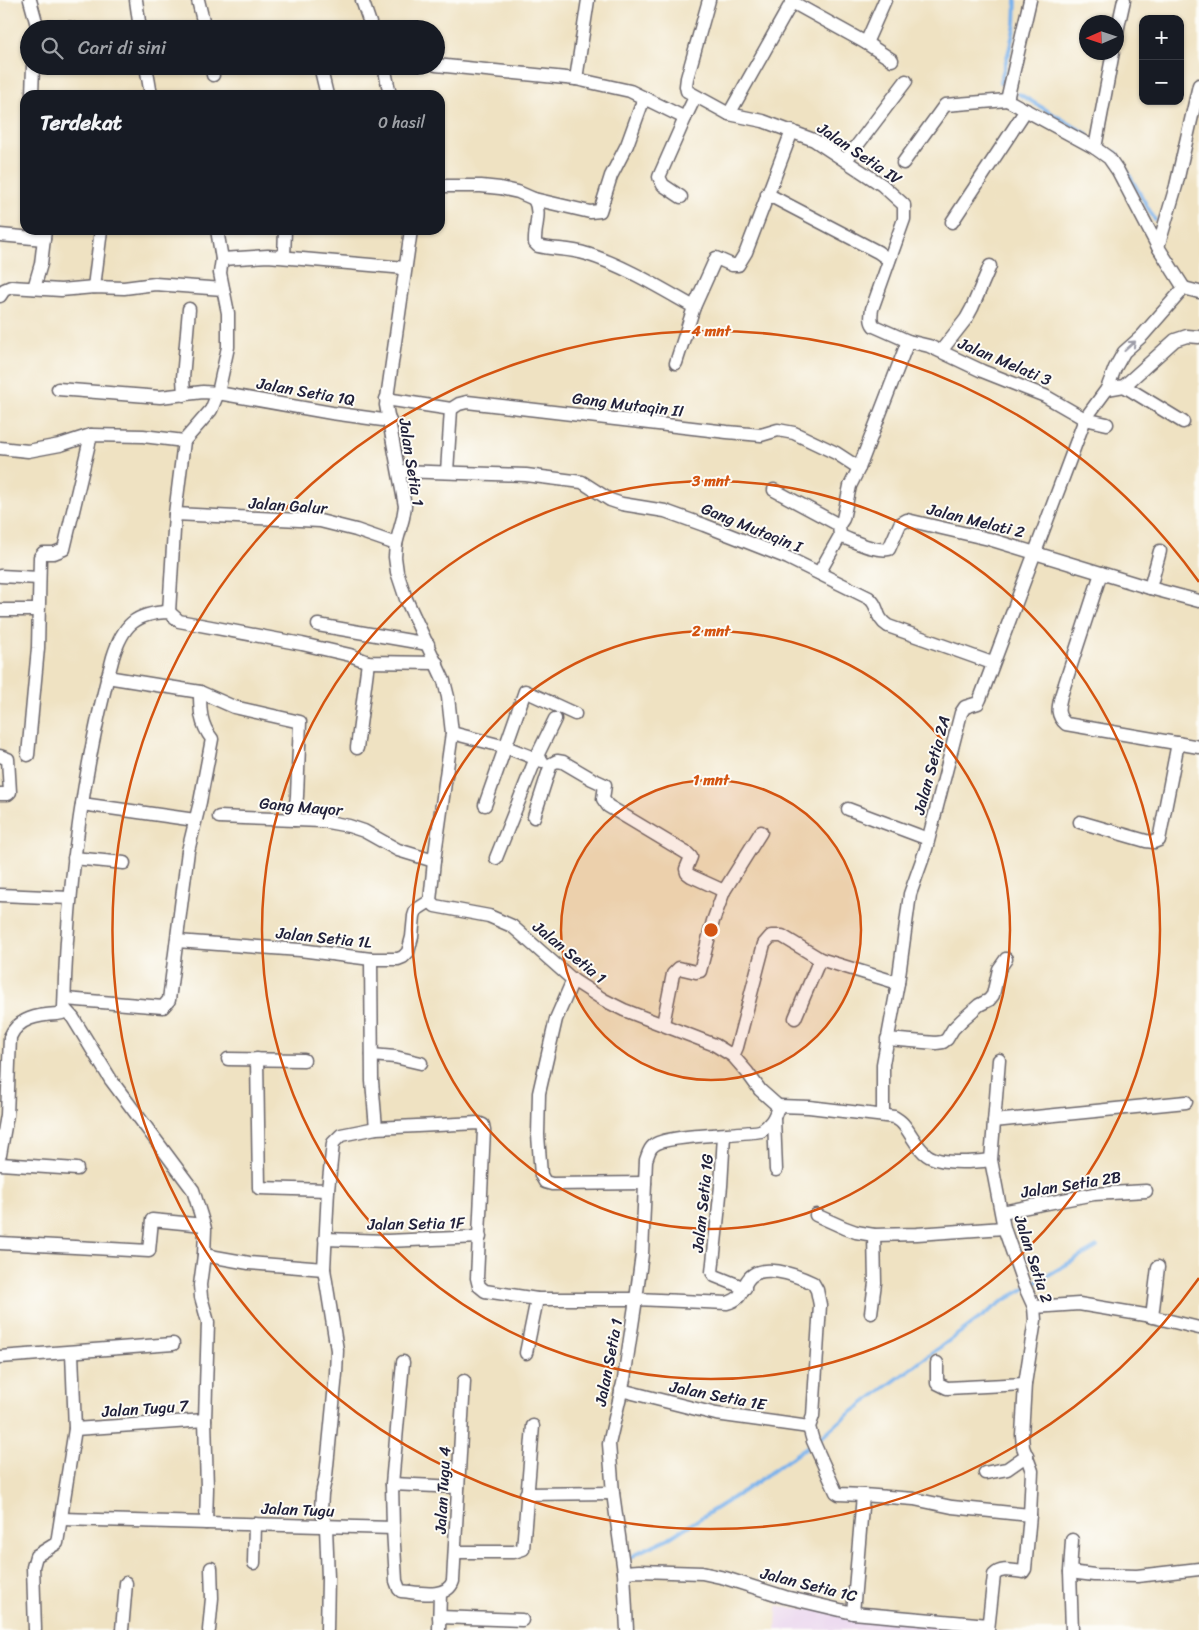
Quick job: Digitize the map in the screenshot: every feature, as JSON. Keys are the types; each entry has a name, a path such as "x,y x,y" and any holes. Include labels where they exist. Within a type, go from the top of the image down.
{"street":[{"path":"30,0 36,20"},
{"path":"136,0 139,20"},
{"path":"198,0 203,20"},
{"path":"362,0 369,20"},
{"path":"576,79 588,0"},
{"path":"681,197 663,185 659,177 695,96 688,91 686,86 709,0"},
{"path":"866,43 885,0"},
{"path":"1007,100 1030,0"},
{"path":"1121,15 1124,0"},
{"path":"729,114 792,1 892,60"},
{"path":"1095,148 1112,60"},
{"path":"445,66 576,79 630,91 685,118"},
{"path":"32,90 33,75"},
{"path":"148,75 150,90"},
{"path":"322,75 326,90"},
{"path":"386,75 389,90"},
{"path":"846,160 906,81"},
{"path":"1158,247 1176,186 1199,89"},
{"name":"Jalan Setia IV","path":"695,96 729,114 764,121 814,140 882,185 904,205 904,218 889,260"},
{"path":"445,186 500,188 518,192 534,199 590,212 600,211 612,176 627,145 644,98"},
{"path":"903,163 945,105 1007,100 1095,148 1109,158 1118,171 1158,247 1184,288 1199,292"},
{"path":"952,222 1026,110"},
{"path":"676,363 694,307 716,258 732,265 738,265 746,252 792,131"},
{"path":"767,194 878,252 889,260"},
{"path":"534,199 537,205 538,216 535,243 538,246 570,249 588,254 640,277 694,307"},
{"path":"0,235 45,235 34,288"},
{"path":"94,287 100,235"},
{"path":"169,612 175,514 184,441 211,410 218,393 228,347 228,313 220,273 222,259 218,235"},
{"path":"284,257 286,235"},
{"name":"Jalan Setia 1","path":"410,235 386,399 405,506 404,518 396,544 395,557 401,586 437,663 448,697 452,733 430,901 435,906 489,916 512,926 573,980 604,1000 624,1010 715,1045 733,1056 776,1112 761,1131 670,1138 653,1145 646,1160 642,1254 624,1379 609,1444 612,1493 624,1572 626,1630"},
{"path":"222,259 268,256 405,268"},
{"name":"Jalan Melati 3","path":"889,260 872,308 871,323 874,326 908,341 920,343 941,351 982,371 1045,396 1085,419 1107,424"},
{"path":"941,351 966,319 990,266"},
{"path":"0,296 4,290 11,287 61,290 94,287 124,288 155,284 223,289"},
{"name":"Jalan Setia 2A","path":"883,1115 883,1064 898,983 910,894 928,839 961,713 965,707 978,703 1085,419 1107,389 1124,352 1142,336 1184,288"},
{"path":"184,395 183,378 189,309"},
{"path":"1107,389 1124,386 1175,340 1187,336 1199,337"},
{"path":"819,573 840,531 850,486 859,468 908,341"},
{"path":"1124,386 1182,422"},
{"name":"Jalan Setia 1Q","path":"58,389 160,397 203,392 218,393 390,421"},
{"name":"Gang Mutaqin II","path":"386,399 451,409 467,402 761,435 778,430 794,433 836,453 859,468"},
{"path":"448,472 451,409"},
{"path":"0,448 23,452 60,445 91,435 143,436 184,441"},
{"path":"28,755 38,648 38,578 41,555 64,549 91,435"},
{"name":"Gang Mutaqin I","path":"399,471 526,475 582,482 610,500 622,504 666,511 788,558 874,601 881,621 888,626 992,663"},
{"path":"774,490 840,531"},
{"name":"Jalan Galur","path":"175,514 320,522 356,530 396,544"},
{"name":"Jalan Melati 2","path":"840,531 878,549 887,550 890,549 900,524 907,520 989,539 1199,602"},
{"path":"1150,588 1160,551"},
{"path":"1101,573 1061,696 1057,711 1061,720 1066,724 1199,747"},
{"path":"0,576 38,578"},
{"path":"1,610 38,610"},
{"path":"0,1155 1,1138 7,1115 10,1037 14,1028 20,1022 62,1013 74,858 90,754 116,645 128,626 139,618 152,613 169,612 179,621 302,644 350,655 368,662 437,663"},
{"path":"318,625 428,644"},
{"path":"357,748 368,662"},
{"path":"107,677 200,692 234,707 300,722 297,796 294,820"},
{"path":"485,805 525,691 575,714"},
{"path":"64,1004 163,1007 170,1000 188,851 212,739 206,731 200,715 200,692"},
{"path":"496,858 536,758 554,719"},
{"path":"452,733 506,747 551,764"},
{"path":"1080,822 1146,841 1154,842 1159,840 1178,743"},
{"path":"0,756 8,759 10,792 8,794 0,794"},
{"path":"534,817 551,764 557,761 563,762 606,785 604,799 608,806 688,854 691,857 686,869 687,873 724,891"},
{"path":"82,804 195,820"},
{"path":"848,809 928,839"},
{"name":"Gang Mayor","path":"219,817 322,821 356,828 398,850 434,861"},
{"path":"663,1024 673,974 679,968 700,972 713,921 724,891 761,832"},
{"path":"74,858 124,863"},
{"path":"0,895 70,898"},
{"name":"Jalan Setia 1L","path":"176,941 300,950 371,959 398,959 408,952 416,910 430,901"},
{"path":"733,1056 737,1048 767,940 770,936 782,936 820,959 898,983"},
{"path":"371,959 372,1081 376,1128"},
{"path":"795,1018 820,959"},
{"path":"887,1039 943,1042 952,1029 993,995 998,969 1006,959"},
{"path":"573,980 556,1019 539,1093 538,1135 541,1175 545,1182 552,1184 645,1182"},
{"path":"64,1004 111,1080 193,1190 204,1225 204,1255 200,1285 201,1297 208,1322 205,1420"},
{"path":"372,1056 395,1057 421,1063"},
{"path":"228,1059 304,1060"},
{"path":"257,1059 259,1188 328,1190"},
{"name":"Jalan Setia 2","path":"988,1628 994,1575 1001,1570 1025,1571 1032,1471 1023,1448 1022,1435 1026,1384 1035,1320 1034,1306 1004,1228 991,1160 999,1060"},
{"path":"994,1121 1186,1102"},
{"path":"776,1170 776,1112 809,1107 894,1117 904,1124 911,1137 927,1155 940,1160 970,1162 991,1160"},
{"path":"327,1630 326,1526 321,1510 326,1476 337,1350 324,1269 328,1190 335,1139 340,1135 376,1128 478,1123 483,1125 480,1237"},
{"name":"Jalan Setia 1G","path":"724,1135 712,1272 715,1276 744,1288"},
{"path":"0,1164 77,1169"},
{"name":"Jalan Setia 2B","path":"1002,1212 1094,1194 1146,1191"},
{"path":"816,1216 856,1232 874,1235 1004,1228"},
{"path":"0,1243 149,1251 152,1220 204,1225"},
{"path":"872,1313 875,1283 874,1235"},
{"name":"Jalan Setia 1F","path":"325,1239 387,1242 480,1237 477,1268 479,1286 485,1291 537,1299 636,1299"},
{"path":"204,1255 249,1263 324,1269"},
{"path":"1152,1317 1158,1267"},
{"path":"636,1299 727,1303 735,1301 740,1296 747,1281 756,1272 770,1270 813,1283 817,1290 820,1305 813,1416 810,1427 815,1445 836,1492 839,1494 914,1499 952,1507 1030,1515"},
{"path":"526,1353 537,1299"},
{"path":"1034,1306 1079,1304 1152,1317 1199,1328"},
{"path":"0,1357 173,1344"},
{"path":"35,1630 33,1567 36,1556 57,1542 75,1429 72,1352"},
{"path":"402,1362 392,1484 396,1581 399,1589 440,1593 439,1624 522,1620"},
{"path":"937,1363 937,1383 947,1388 1026,1384"},
{"name":"Jalan Tugu 4","path":"440,1593 452,1586 464,1381"},
{"name":"Jalan Setia 1E","path":"621,1390 716,1414 810,1427"},
{"name":"Jalan Tugu 7","path":"75,1429 205,1420 206,1523"},
{"path":"455,1552 514,1552 523,1549 525,1544 526,1494 533,1426"},
{"path":"984,1473 1007,1469 1027,1455"},
{"path":"392,1484 458,1487"},
{"path":"526,1494 612,1493"},
{"path":"853,1613 863,1495"},
{"name":"Jalan Tugu","path":"61,1519 393,1528"},
{"path":"254,1563 255,1524"},
{"path":"1072,1540 1070,1572 1072,1630"},
{"path":"209,1630 212,1598 211,1568"},
{"path":"1070,1572 1094,1576 1137,1576 1199,1569"},
{"name":"Jalan Setia 1C","path":"624,1572 702,1573 785,1597 853,1613 988,1628"},
{"path":"122,1630 126,1583"}],"shaded area":[{"path":"777,1606 947,1622 947,1630 776,1630"}],"waterway":[{"path":"1000,83 1015,24 1016,0"},
{"path":"1019,94 1087,134"},
{"path":"1116,152 1155,220"},
{"path":"630,1558 669,1538 745,1490 824,1435 841,1420 1003,1301 1097,1247"}]}
